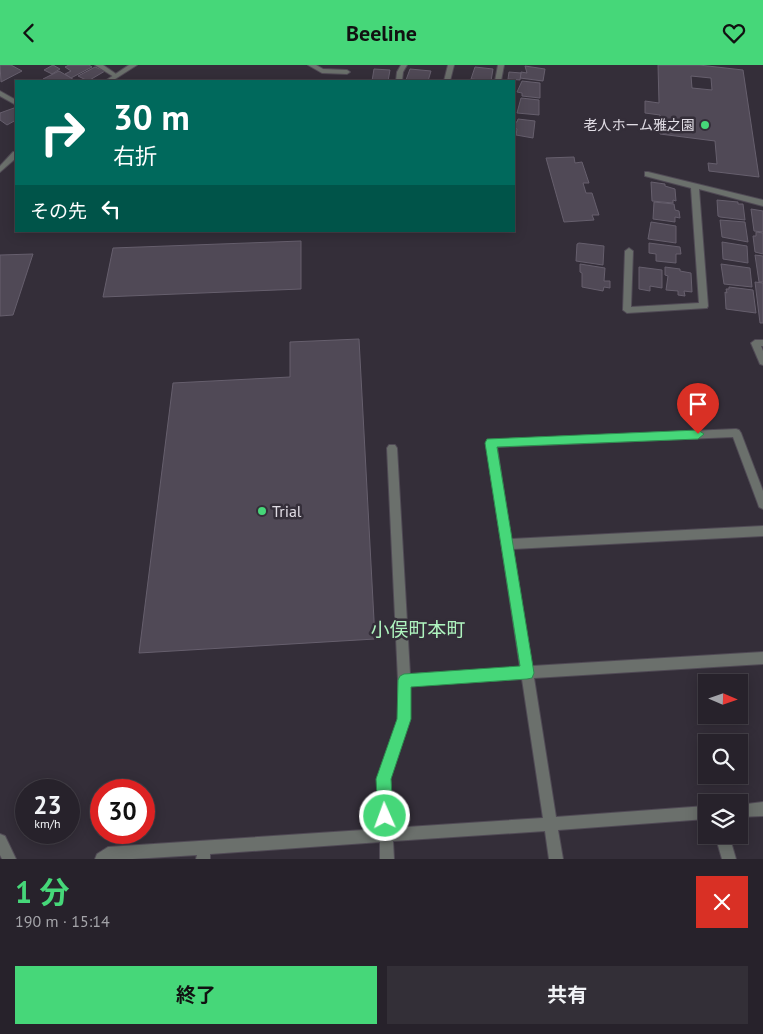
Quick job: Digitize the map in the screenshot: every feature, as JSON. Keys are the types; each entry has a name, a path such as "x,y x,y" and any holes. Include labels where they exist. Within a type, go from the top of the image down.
{"street":[{"path":"98,65 116,76"},
{"path":"110,80 134,65"},
{"path":"311,65 322,71 347,72"},
{"path":"347,80 347,72 351,65"},
{"path":"399,80 400,72 404,65"},
{"path":"447,80 451,65"},
{"path":"498,80 502,65"},
{"path":"0,93 15,102"},
{"path":"1,168 15,155"},
{"path":"648,174 763,203"},
{"path":"629,251 627,310 704,306 695,186"},
{"path":"763,343 755,343 763,361"},
{"path":"556,859 491,443 736,433 763,505"},
{"path":"387,859 384,779 404,719 404,680 392,448"},
{"path":"506,544 763,531"},
{"path":"404,680 763,658"},
{"path":"748,810 763,809"},
{"path":"102,859 108,854 204,853 386,835 698,814"},
{"path":"0,841 9,859"},
{"path":"725,844 729,859"}],"building":[{"path":"0,65 11,65 22,71 1,82"},
{"path":"53,65 60,69 52,74 44,70"},
{"path":"69,65 89,65 92,67 71,78 65,74 71,71 65,67"},
{"name":"老人ホーム雅之園","path":"658,65 699,65 743,70 759,177 709,171 708,163 717,164 715,141 660,134 660,115 645,113 645,101 659,103","holes":["691,76 711,78 712,90 692,88"]},
{"path":"525,66 545,69 543,81 520,78 521,72 527,73"},
{"path":"95,67 105,71 90,80 78,76"},
{"path":"475,67 493,69 491,80 471,79"},
{"path":"374,69 390,70 388,80 372,80"},
{"path":"410,69 431,71 428,80 406,80"},
{"path":"59,71 74,80 45,80 43,79"},
{"path":"509,72 521,73 520,80 508,79"},
{"path":"522,81 540,83 540,98 522,96 522,93 517,92"},
{"path":"521,98 539,100 539,115 517,113"},
{"path":"14,108 15,121 7,125 0,120 0,113"},
{"path":"518,119 535,121 533,138 516,135 515,122"},
{"path":"574,157 575,163 582,162 589,183 583,183 586,193 592,193 599,215 592,215 594,220 564,222 546,158"},
{"path":"651,182 665,184 665,186 675,189 676,201 673,200 673,203 652,201"},
{"path":"717,200 743,204 745,220 718,216"},
{"path":"654,202 674,204 675,210 679,211 680,218 675,217 675,222 653,219"},
{"path":"751,209 763,211 763,232 754,231"},
{"path":"720,220 745,222 748,242 722,237"},
{"path":"651,222 676,226 676,243 648,239"},
{"path":"756,232 763,233 763,254 755,252 753,236 756,236"},
{"path":"301,241 301,289 103,297 113,248"},
{"path":"722,242 747,246 748,263 723,259"},
{"path":"649,243 680,247 681,254 676,254 676,263 656,261 656,254 649,253"},
{"path":"577,244 604,246 603,265 576,261"},
{"path":"33,254 13,315 0,316 0,255"},
{"path":"755,255 763,256 763,282 759,282"},
{"path":"580,264 605,268 604,281 610,281 610,288 604,287 603,291 582,287"},
{"path":"721,264 750,268 752,287 724,284"},
{"path":"639,267 662,270 662,288 650,286 650,291 639,289"},
{"path":"665,267 691,273 692,292 684,291 685,296 678,295 678,291 666,290 668,276 665,275"},
{"path":"755,282 763,283 763,323 760,323"},
{"path":"729,287 753,290 756,313 726,309 725,292 727,293 726,289 729,289"},
{"name":"Trial","path":"359,339 375,639 139,653 173,383 290,377 290,342"}],"place":[{"name":"老人ホーム雅之園","path":"705,125"},
{"name":"Trial","path":"262,511"}],"district":[{"name":"小俣町本町","path":"418,629"}],"route":[{"path":"385,816 384,779 404,719 404,680 527,673 491,443 698,434"}]}
